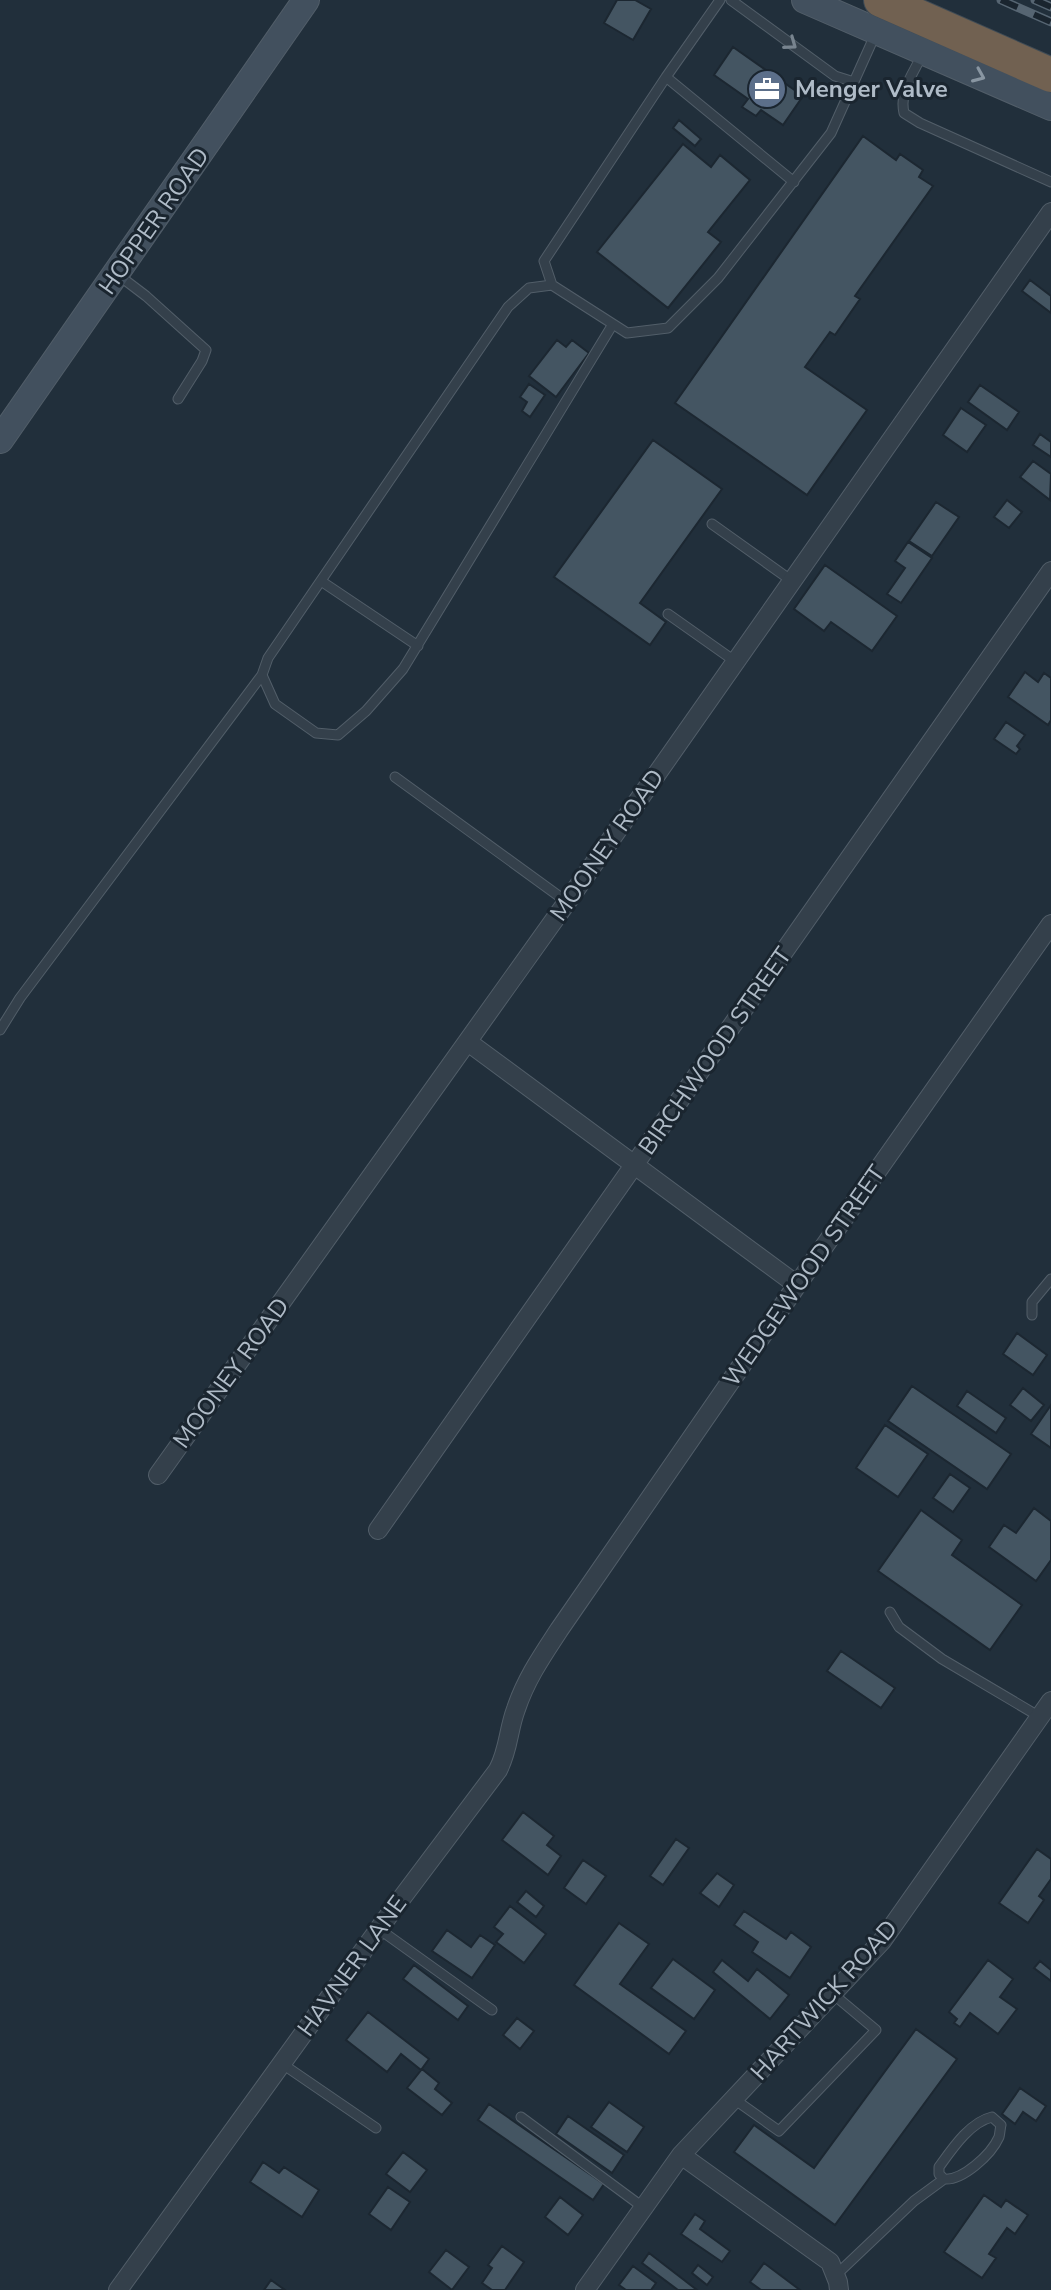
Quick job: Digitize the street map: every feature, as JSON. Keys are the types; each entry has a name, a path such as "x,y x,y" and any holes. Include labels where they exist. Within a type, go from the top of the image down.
{"highway":[{"path":"878,16 1051,75"}],"main road":[{"name":"HOPPER ROAD","path":"0,440 306,0"},
{"path":"805,0 878,16 924,52 1051,107"}],"street":[{"name":"MOONEY ROAD","path":"158,1475 567,902 1051,212"},
{"name":"BIRCHWOOD STREET","path":"378,1530 1051,571"},
{"name":"WEDGEWOOD STREET","path":"559,1630 1051,924"},
{"path":"468,1042 797,1285"},
{"name":"HAVNER LANE","path":"118,2290 498,1770 507,1753 514,1714 527,1680 559,1630"},
{"name":"HARTWICK ROAD","path":"585,2290 681,2155 882,1941 1051,1701"},
{"path":"681,2155 830,2262 837,2283"}],"lane":[{"path":"720,0 544,261 552,285 627,333 668,328 718,278 831,133 878,16"},
{"path":"731,0 835,76 854,82"},
{"path":"924,52 904,91 904,113 1051,182"},
{"path":"666,77 794,182"},
{"path":"117,274 206,350 178,399"},
{"path":"0,1030 20,998 262,675 268,658 508,307 529,288 552,285"},
{"path":"262,675 275,704 316,733 338,735 366,711 403,669 418,646 613,324"},
{"path":"712,524 792,581"},
{"path":"321,581 418,646"},
{"path":"668,614 736,662"},
{"path":"395,777 567,902"},
{"path":"1032,1315 1032,1302 1051,1279"},
{"path":"890,1612 899,1627 942,1659 1040,1717"},
{"path":"379,1929 492,2010"},
{"path":"734,2099 779,2131 876,2030 833,1994"},
{"path":"281,2063 376,2128"},
{"path":"521,2117 644,2208"},
{"path":"837,2283 914,2201 944,2179 952,2180 965,2172 989,2150 999,2138 1001,2125 992,2117 982,2119 957,2143 939,2167 939,2174 944,2179"}],"building":[{"path":"617,0 635,0 651,9 633,40 604,23"},
{"path":"733,47 803,96 783,125 761,110 756,116 742,107 748,99 714,75"},
{"path":"679,120 701,139 695,146 673,128"},
{"path":"863,136 896,160 900,154 923,170 919,177 933,186 855,296 860,299 835,335 830,332 805,367 867,410 807,495 675,403"},
{"path":"683,144 711,167 720,155 750,180 708,232 721,242 668,308 597,252"},
{"path":"1030,280 1051,296 1051,313 1022,291"},
{"path":"557,340 566,347 572,340 589,353 556,397 529,376"},
{"path":"529,384 545,395 530,417 522,411 527,402 520,397"},
{"path":"980,385 1019,412 1007,430 968,402"},
{"path":"961,408 986,425 967,452 943,435"},
{"path":"1040,434 1051,442 1051,457 1033,445"},
{"path":"653,440 722,489 640,603 666,622 650,645 554,577"},
{"path":"1033,461 1051,474 1050,500 1020,477"},
{"path":"1007,500 1022,512 1009,528 994,517"},
{"path":"936,502 959,517 932,556 909,541"},
{"path":"908,542 932,558 901,603 887,594 905,568 895,561"},
{"path":"825,565 897,616 872,651 831,622 824,631 794,609"},
{"path":"1025,672 1038,682 1044,673 1051,678 1051,720 1048,725 1008,697"},
{"path":"1006,722 1025,735 1017,746 1020,749 1016,754 994,739"},
{"path":"1017,1333 1047,1355 1033,1375 1003,1354"},
{"path":"912,1386 1011,1454 987,1489 888,1421"},
{"path":"1023,1388 1044,1405 1031,1421 1010,1405"},
{"path":"967,1391 1006,1418 996,1433 957,1406"},
{"path":"1051,1405 1051,1448 1031,1434"},
{"path":"885,1425 928,1454 898,1497 856,1468"},
{"path":"950,1474 970,1488 953,1512 933,1498"},
{"path":"1034,1508 1051,1521 1051,1560 1036,1581 989,1547 1004,1525 1016,1533"},
{"path":"921,1510 962,1540 952,1555 1022,1605 990,1650 878,1571"},
{"path":"841,1651 895,1688 881,1708 827,1671"},
{"path":"523,1812 554,1836 547,1845 561,1856 548,1875 502,1840"},
{"path":"676,1839 689,1848 663,1885 650,1876"},
{"path":"1037,1849 1051,1859 1051,1879 1039,1896 1044,1900 1028,1923 999,1903"},
{"path":"583,1860 606,1876 586,1904 564,1888"},
{"path":"717,1873 734,1885 719,1907 700,1893"},
{"path":"526,1891 544,1906 536,1917 517,1902"},
{"path":"510,1906 546,1934 524,1963 496,1942 503,1934 494,1927"},
{"path":"744,1911 786,1939 791,1932 811,1947 790,1978 752,1952 758,1942 734,1925"},
{"path":"619,1923 649,1944 620,1984 686,2031 669,2054 574,1985"},
{"path":"447,1930 471,1947 480,1935 495,1945 472,1978 432,1951"},
{"path":"673,1959 715,1990 694,2019 651,1988"},
{"path":"722,1960 748,1981 757,1969 789,1995 770,2019 713,1972"},
{"path":"988,1960 1013,1979 1000,1997 1017,2009 998,2034 970,2013 960,2027 954,2023 957,2019 949,2012"},
{"path":"1040,1961 1051,1970 1051,1981 1034,1968"},
{"path":"414,1965 468,2006 458,2020 403,1979"},
{"path":"368,2012 429,2059 421,2070 401,2054 387,2072 346,2040"},
{"path":"517,2018 534,2031 520,2049 503,2035"},
{"path":"916,2029 957,2059 835,2225 734,2152 754,2125 814,2168"},
{"path":"422,2069 439,2083 435,2089 452,2103 442,2115 407,2088"},
{"path":"1020,2088 1046,2106 1036,2121 1023,2112 1015,2124 1002,2114"},
{"path":"609,2102 644,2127 627,2152 591,2127"},
{"path":"489,2104 604,2184 593,2200 478,2120"},
{"path":"568,2116 624,2155 612,2173 556,2134"},
{"path":"403,2152 427,2170 410,2192 386,2174"},
{"path":"263,2162 279,2173 284,2167 319,2190 302,2217 250,2182"},
{"path":"388,2187 410,2202 391,2230 369,2214"},
{"path":"984,2195 1001,2207 1006,2200 1028,2215 1015,2234 1007,2228 989,2254 996,2258 982,2278 944,2252"},
{"path":"560,2197 583,2215 568,2235 545,2217"},
{"path":"695,2214 705,2221 700,2229 730,2251 722,2262 681,2234"},
{"path":"502,2246 524,2262 505,2290 492,2290 482,2283 492,2268 488,2265"},
{"path":"446,2250 469,2267 452,2290 429,2272"},
{"path":"649,2253 697,2290 678,2290 642,2263"},
{"path":"764,2263 800,2290 761,2290 750,2282"},
{"path":"698,2265 713,2277 707,2285 692,2273"},
{"path":"633,2266 656,2283 651,2290 626,2290 619,2285"},
{"path":"271,2280 285,2290 264,2290"}],"railway":[{"path":"1001,0 1051,22"},
{"path":"1035,0 1051,7"}],"place":[{"name":"Menger Valve","path":"767,89"}]}
